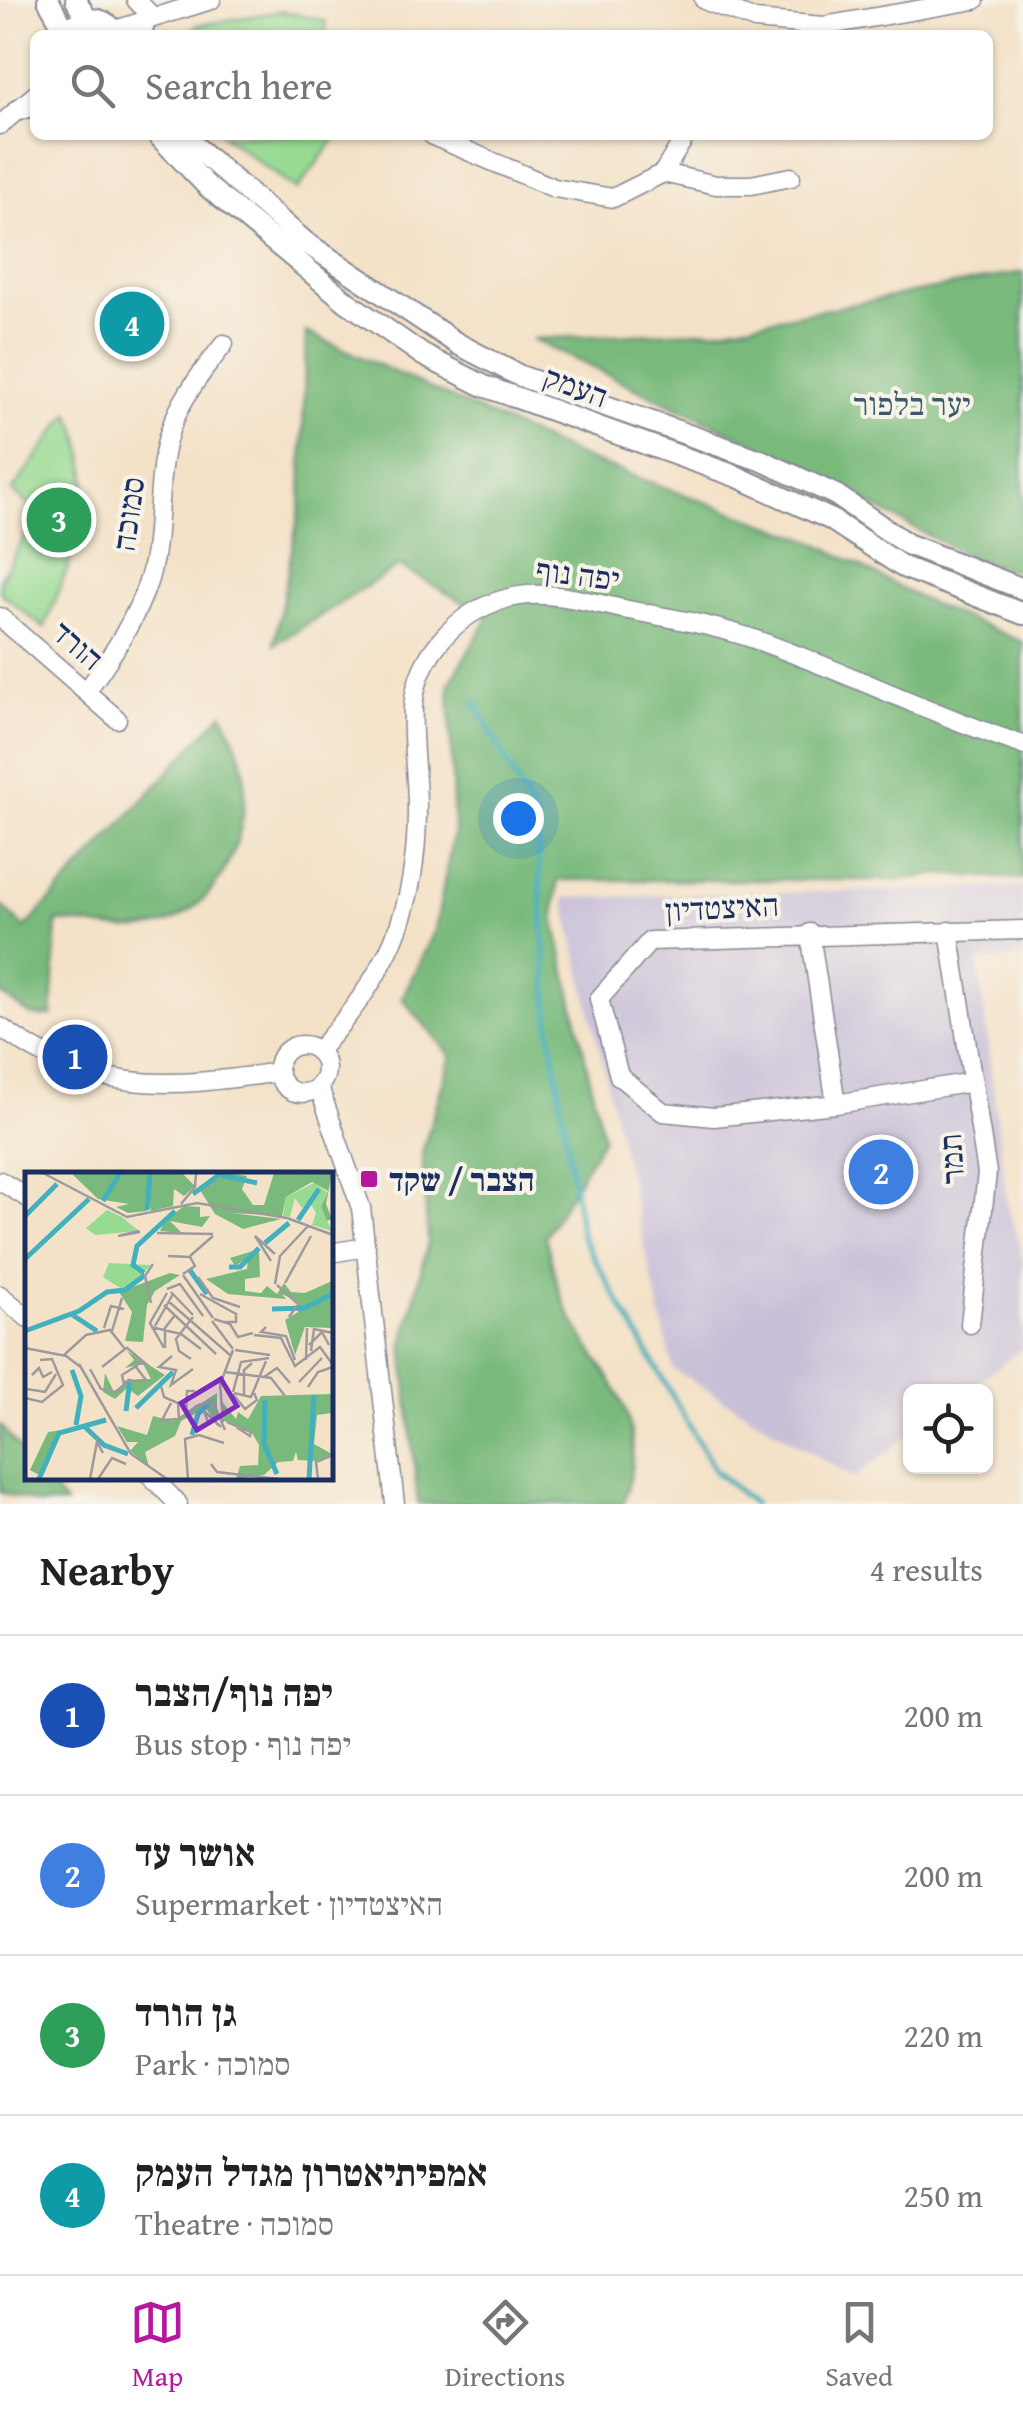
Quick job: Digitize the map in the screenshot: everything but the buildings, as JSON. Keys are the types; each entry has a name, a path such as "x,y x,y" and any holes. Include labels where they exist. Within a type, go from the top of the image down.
{"main road":[{"path":"48,0 64,30"},
{"path":"81,9 114,30"},
{"name":"העמק","path":"163,140 208,187 333,291 423,355 484,386 738,478 830,519 904,567 1023,614"},
{"name":"העמק","path":"188,140 305,242 458,344 520,376 763,461 836,494 907,544 1023,589"}],"street":[{"path":"136,0 146,24 211,0"},
{"path":"704,0 751,27 823,26 976,0"},
{"path":"0,125 26,108"},
{"path":"442,140 554,188 613,198 663,173 683,140"},
{"path":"663,173 716,184 751,185 791,177"},
{"name":"סמוכה","path":"86,692 120,640 149,578 160,529 172,423 196,378 224,344"},
{"name":"יפה נוף","path":"318,1051 375,984 400,926 416,842 412,732 416,690 429,656 443,637 478,609 499,600 542,594 712,626 1023,745"},
{"name":"הורד","path":"0,617 117,719"},
{"name":"האיצטדיון","path":"973,1082 836,1104 714,1117 663,1112 618,1076 599,999 650,941 810,933 1023,930"},
{"name":"תמר","path":"949,931 987,1173 970,1324"},
{"path":"810,933 836,1104"},
{"path":"0,1027 60,1064 102,1079 149,1086 279,1072"},
{"path":"304,1045 318,1051 326,1073 318,1087 296,1092 283,1084 280,1061 290,1049 304,1045"},
{"path":"318,1087 354,1179 366,1248 395,1504"},
{"path":"0,1181 25,1196"},
{"path":"332,1254 366,1248"},
{"path":"0,1294 25,1315"},
{"path":"154,1479 178,1504"}],"shaded area":[{"path":"1023,887 1023,957 978,961 1007,1203 1023,1260 1023,1348 975,1384 903,1384 903,1440 854,1478 673,1369 564,898"}],"green space":[{"path":"281,11 326,21 326,30 192,30 199,25"},
{"path":"229,140 334,140 297,190"},
{"name":"יער בלפור","path":"1023,272 1023,573 979,562 749,441 532,339 716,330"},
{"path":"306,332 583,458 813,541 931,604 1023,642 1023,879 937,874 900,880 558,880 554,917 603,1138 545,1236 564,1302 621,1400 629,1422 631,1472 623,1504 418,1504 403,1345 428,1242 422,1153 451,1056 402,998 435,930 454,831 449,684 489,617 399,566 274,645 301,502"},
{"path":"69,413 80,440 85,494 74,549 44,628 0,592 0,580 38,513 12,491"},
{"path":"223,713 240,753 245,779 240,829 221,876 207,895 167,923 132,930 57,921 52,1016 32,1016 1,994 0,904 25,928"},
{"path":"0,1425 25,1456 25,1479 45,1479 65,1504 40,1504 0,1492"}],"waterway":[{"path":"475,702 536,818 550,1029 581,1235 715,1471 754,1504"}],"place":[{"name":"אמפיתיאטרון מגדל העמק","path":"132,324"},
{"name":"גן הורד","path":"59,520"},
{"name":"יפה נוף/הצבר","path":"75,1057"},
{"name":"אושר עד","path":"881,1172"},
{"name":"הצבר / שקד","path":"369,1179"}]}
